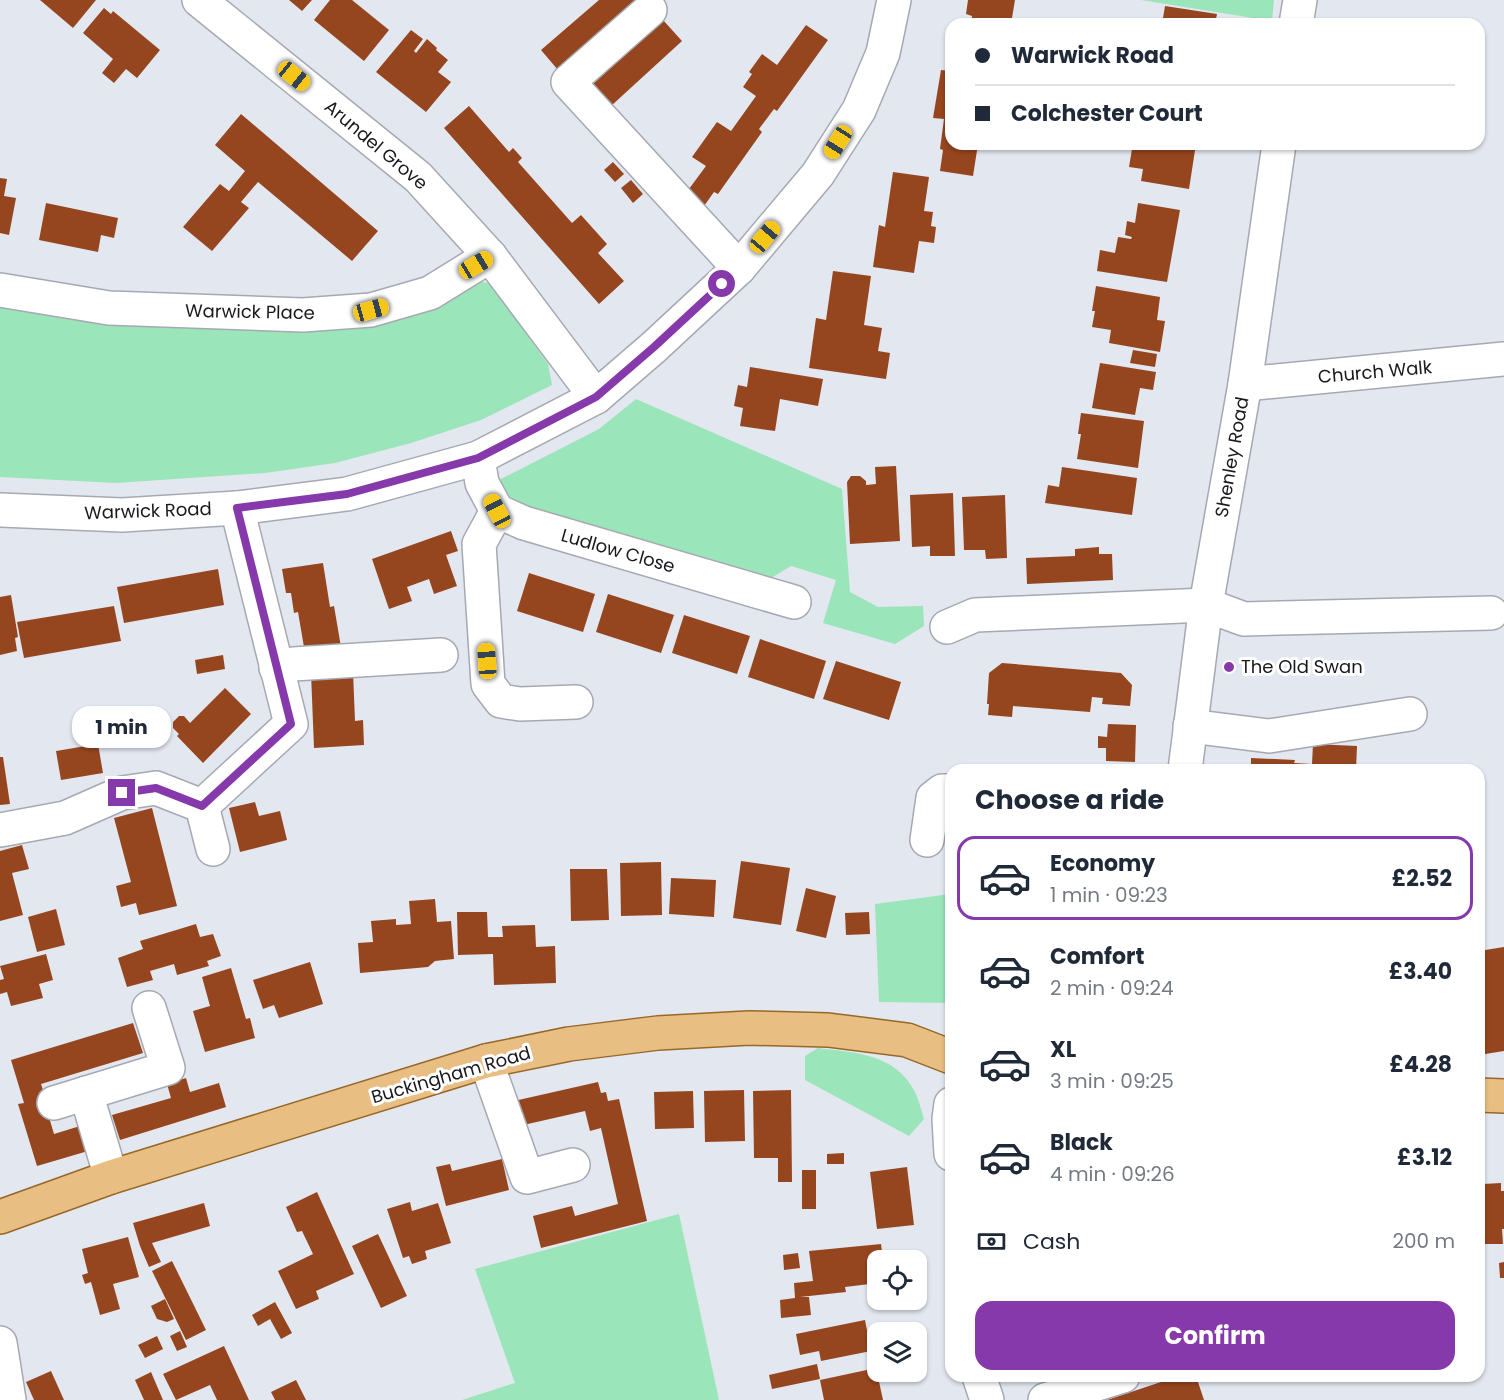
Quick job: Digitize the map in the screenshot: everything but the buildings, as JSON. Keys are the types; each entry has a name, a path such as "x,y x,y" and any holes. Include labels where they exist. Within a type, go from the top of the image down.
{"main road":[{"name":"Buckingham Road","path":"0,1216 111,1177 486,1061 569,1044 658,1033 749,1028 828,1030 907,1040 945,1055"},
{"path":"1485,1095 1504,1096"}],"street":[{"name":"Arundel Grove","path":"200,0 418,177 489,256 596,397"},
{"name":"Warwick Road","path":"0,510 122,515 237,508 347,494 478,458 596,397 739,268 818,174 858,110 883,53 894,0"},
{"path":"1297,18 1300,0"},
{"path":"650,10 568,82 739,268"},
{"name":"Shenley Road","path":"1186,764 1206,605 1245,384 1278,150"},
{"name":"Warwick Place","path":"0,290 109,308 303,315 371,310 430,293 489,256"},
{"name":"Church Walk","path":"1245,384 1504,359"},
{"path":"478,458 482,483 497,511 479,544 488,684 501,701 520,704 576,702"},
{"path":"202,806 291,724 237,508"},
{"name":"Ludlow Close","path":"497,511 524,524 794,602"},
{"path":"948,627 975,615 1206,605 1244,619 1491,613"},
{"path":"276,668 293,664 441,655"},
{"path":"1190,726 1269,736 1410,714"},
{"path":"0,830 65,818 122,793 156,788 202,806"},
{"path":"927,840 933,798 942,790 945,790"},
{"path":"202,806 213,849"},
{"path":"54,1103 168,1068 149,1008"},
{"path":"486,1061 527,1177 573,1165"},
{"path":"86,1093 111,1177"},
{"path":"0,1343 9,1400"},
{"path":"981,1382 987,1400"},
{"path":"1045,1400 1104,1382"}],"green space":[{"path":"1141,0 1274,0 1272,18 1253,18"},
{"path":"472,281 490,283 548,364 552,385 481,420 411,443 335,463 265,473 116,483 0,477 0,302 303,327"},
{"path":"636,399 842,489 850,592 878,607 923,606 924,626 895,644 823,623 836,580 791,566 766,581 508,506 495,482 599,429"},
{"path":"945,895 945,1003 879,1002 875,904"},
{"path":"818,1048 873,1057 897,1069 915,1092 924,1119 909,1136 805,1080 805,1056"},
{"path":"679,1214 719,1400 462,1400 515,1383 475,1269"}],"place":[{"name":"The Old Swan","path":"1229,667"}],"route":[{"path":"122,793 156,788 202,806 291,724 237,508 347,494 478,458 596,397 722,284"}]}
